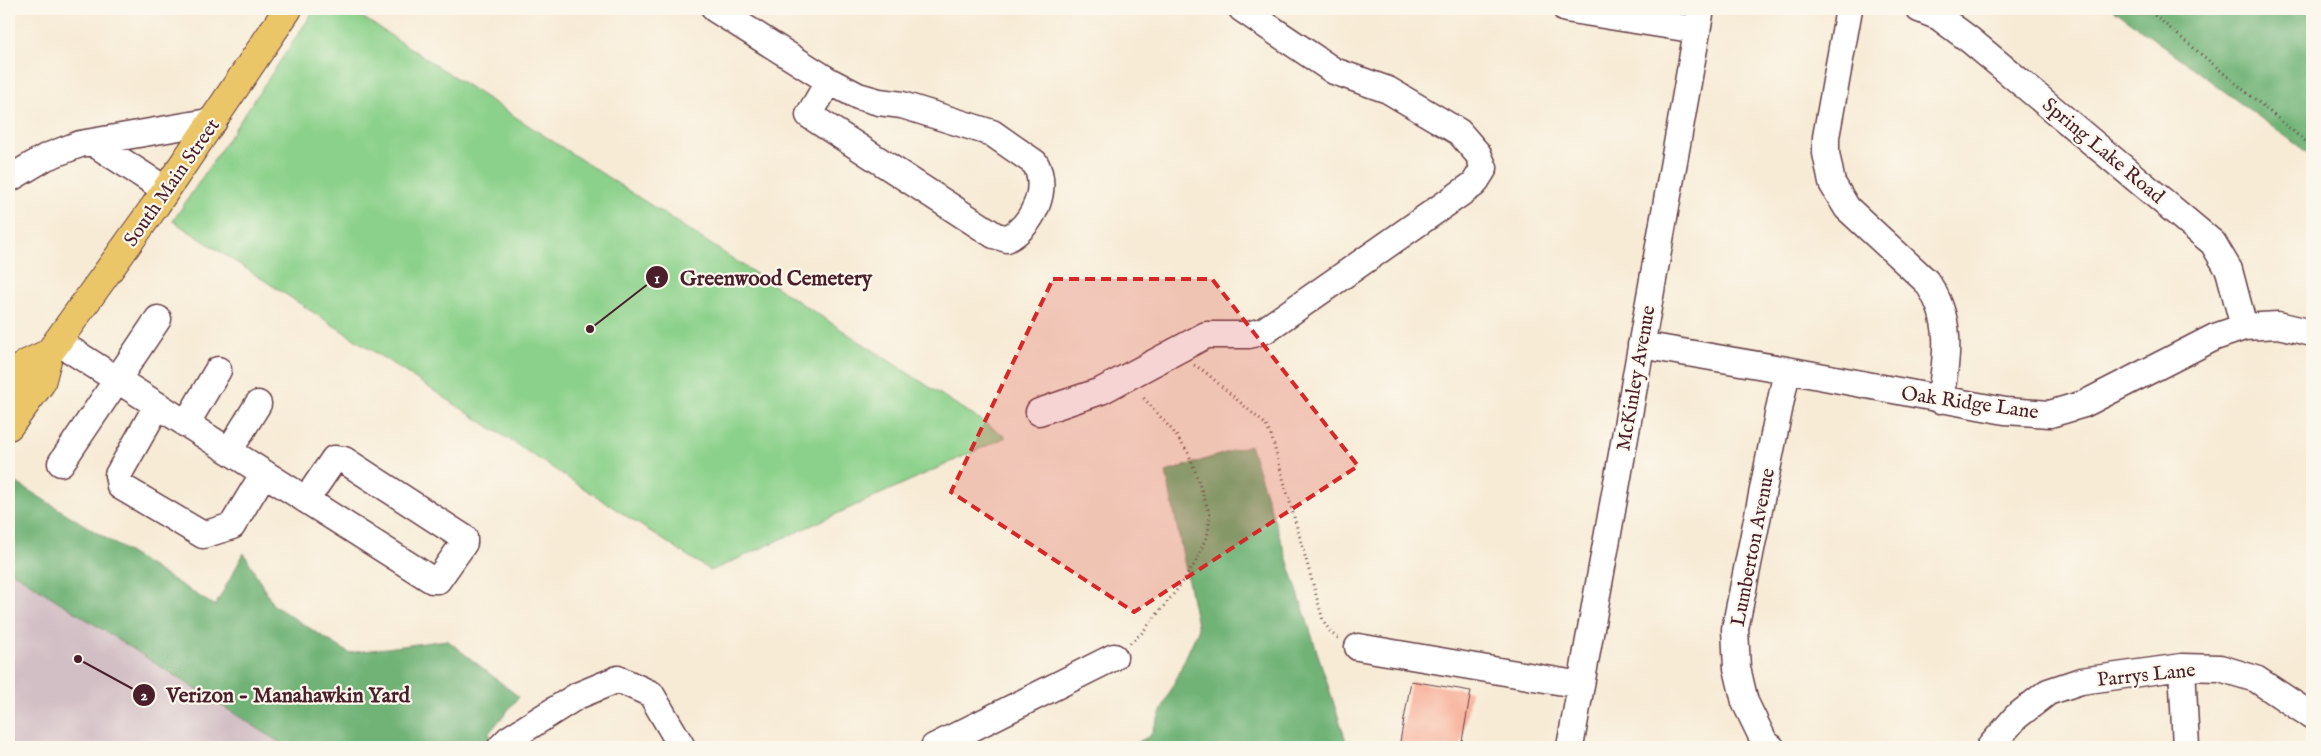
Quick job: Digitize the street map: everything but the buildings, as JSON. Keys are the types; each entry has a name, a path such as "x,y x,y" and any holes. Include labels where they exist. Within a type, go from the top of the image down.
{"highway":[{"name":"South Main Street","path":"54,347 214,122 288,9"},
{"path":"9,382 26,364 54,347"},
{"path":"9,426 41,383 54,347"}],"street":[{"path":"715,9 829,81 858,96 878,102 902,105 992,133 1035,163 1039,171 1042,191 1039,202 1016,235 1007,239 994,235 809,115 829,81"},
{"path":"1039,412 1101,391 1206,335 1249,334 1265,330 1474,184 1484,168 1478,154 1459,132 1388,90 1334,71 1242,9"},
{"path":"1566,9 1699,19"},
{"path":"1850,9 1826,137 1828,168 1838,196 1847,208 1926,282 1936,294 1942,306 1948,338 1940,400"},
{"name":"Spring Lake Road","path":"1920,9 1938,17 1970,40 2212,244 2229,270 2244,327"},
{"name":"McKinley Avenue","path":"1570,747 1699,19"},
{"path":"9,179 46,157 92,142 146,135 214,122"},
{"path":"92,142 166,190"},
{"path":"61,462 158,319"},
{"name":"Oak Ridge Lane","path":"1641,345 1787,370 1940,400 2026,414 2050,414 2068,410 2101,397 2215,337 2244,327 2278,325 2312,333"},
{"path":"54,347 117,380 229,452 432,580 438,580 464,543 464,538 344,460 334,459 306,500"},
{"path":"186,424 218,370"},
{"name":"Lumberton Avenue","path":"1766,746 1745,702 1737,668 1735,629 1787,370"},
{"path":"229,452 258,404"},
{"path":"157,406 118,475 120,486 203,536 232,526 264,473"},
{"path":"1358,647 1581,685"},
{"path":"934,747 1114,657"},
{"path":"2182,667 2186,747"},
{"name":"Parrys Lane","path":"1990,747 2016,717 2048,692 2081,681 2182,667 2220,668 2256,679 2312,716"},
{"path":"505,743 577,696 618,679 651,694 682,747"}],"path":[{"path":"2148,9 2312,147"},
{"path":"1162,357 1192,364 1204,371 1265,424 1276,451 1323,620 1331,633 1358,647"},
{"path":"1114,657 1140,634 1181,584 1203,550 1208,533 1210,515 1189,454 1173,431 1126,378"}],"highlighted area":[{"path":"1053,279 1212,279 1358,466 1134,612 951,492"}],"shaded area":[{"path":"9,570 287,747 9,747"}],"green space":[{"path":"315,9 350,9 1006,437 711,571 173,221"},
{"path":"2113,9 2312,9 2312,156"},
{"path":"1250,445 1348,747 1128,747 1150,736 1198,630 1166,472"},
{"path":"12,480 215,606 244,553 273,605 349,653 447,640 519,697 489,733 495,747 287,747 9,570 9,484"}],"place":[{"name":"Greenwood Cemetery","path":"590,329"},
{"name":"Verizon - Manahawkin Yard","path":"78,659"}]}
